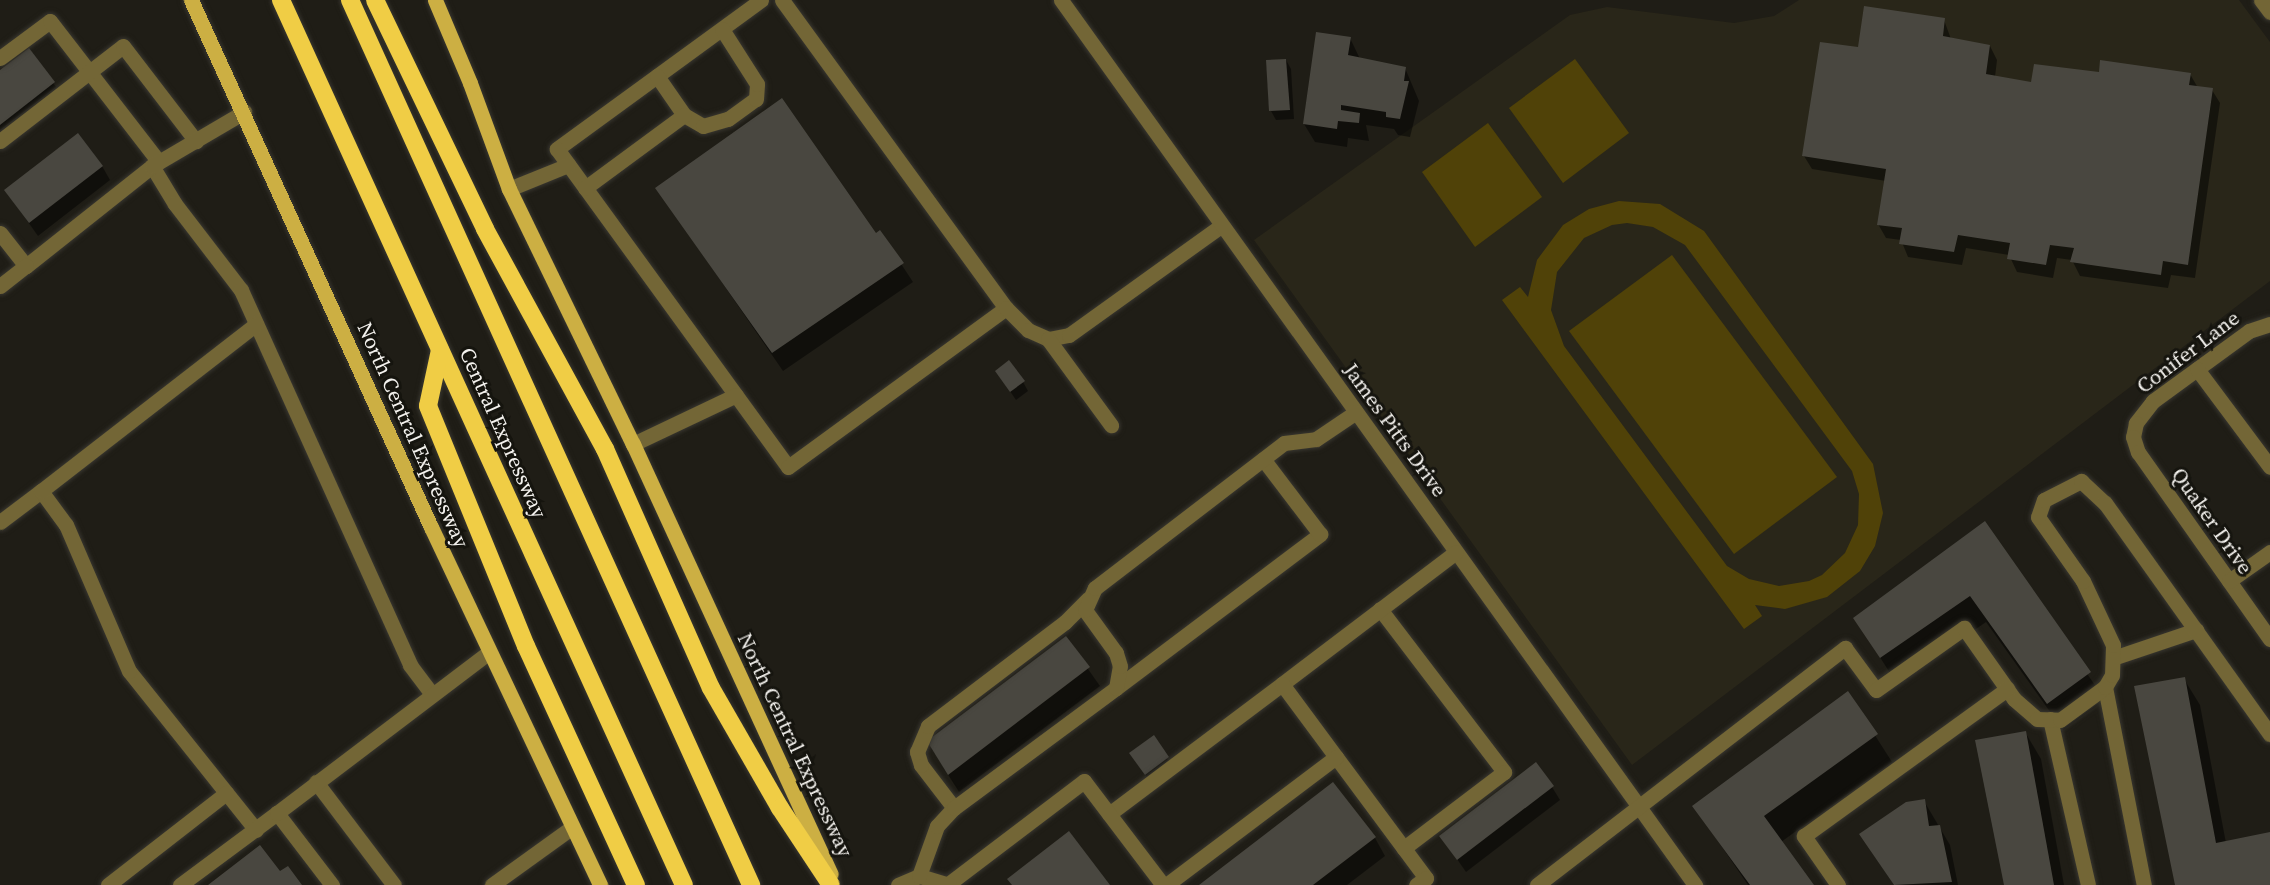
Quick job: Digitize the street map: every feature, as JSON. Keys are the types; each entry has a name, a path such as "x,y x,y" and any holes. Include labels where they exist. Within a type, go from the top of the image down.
{"highway":[{"name":"Central Expressway","path":"281,0 684,885"},
{"name":"Central Expressway","path":"350,0 751,885"},
{"path":"375,0 485,229 606,449 711,688 780,808 831,885"},
{"path":"440,350 428,406 526,646 636,885"}],"main road":[{"name":"North Central Expressway","path":"191,0 489,652 600,885"},
{"name":"North Central Expressway","path":"435,0 470,83 509,189 633,444 836,885"}],"street":[{"path":"761,0 557,149 788,466 1006,308"},
{"path":"782,0 1006,308 1028,330 1047,339 1111,425"},
{"name":"James Pitts Drive","path":"1061,0 1695,885"},
{"path":"2261,0 2270,12"},
{"path":"0,58 50,21 155,164 175,204 241,290 410,665 431,693"},
{"path":"657,76 684,115 703,126 728,119 756,99 757,84 722,29"},
{"path":"0,141 123,46 196,141"},
{"path":"0,286 155,164 244,112"},
{"path":"585,188 684,115"},
{"path":"509,189 568,165"},
{"path":"1047,339 1079,328 1222,225"},
{"path":"0,233 26,266"},
{"path":"0,522 256,324"},
{"name":"Conifer Lane","path":"2136,423 2153,401 2249,331 2270,324"},
{"path":"2197,369 2270,467"},
{"path":"633,444 736,395"},
{"path":"954,807 921,765 917,752 928,726 1065,622 1088,599 1104,578 1284,443 1316,439 1356,412"},
{"name":"Quaker Drive","path":"2136,423 2133,437 2138,452 2270,639"},
{"path":"919,876 937,826 954,807 1320,534 1263,459"},
{"path":"1537,885 1845,648 1876,690 1964,628 2007,689 2037,719 2060,720 2105,687 2112,675 2113,645 2083,581 2038,517 2044,500 2081,481 2105,503 2270,734"},
{"path":"41,491 66,525 129,671 256,830"},
{"path":"1109,814 1456,552"},
{"path":"2229,582 2270,552"},
{"path":"1088,599 1087,618 1110,642 1120,666 1116,688"},
{"path":"1380,609 1504,772 1404,848"},
{"path":"2113,657 2196,630"},
{"path":"180,885 256,830 431,693 489,652"},
{"path":"1282,684 1426,878 1416,885"},
{"path":"2105,687 2144,885"},
{"path":"1838,885 1804,836 2007,689"},
{"path":"2050,719 2088,885"},
{"path":"898,885 919,876 947,885 1084,782 1164,885 1336,757"},
{"path":"316,782 394,885"},
{"path":"108,885 226,793"},
{"path":"277,813 332,885"},
{"path":"492,885 571,828"}],"shaded area":[{"path":"1799,0 2239,0 2270,42 2270,281 1632,765 1254,240 1570,15 1607,7 1734,23 1774,16"},
{"path":"1575,59 1629,133 1563,183 1509,108"},
{"path":"1488,123 1542,197 1475,247 1422,172"},
{"path":"1619,201 1660,204 1704,231 1873,464 1883,513 1875,546 1860,571 1827,597 1785,609 1755,605 1762,616 1744,629 1502,300 1520,287 1528,297 1537,260 1563,225 1589,209","holes":["1627,223 1653,227 1685,245 1852,471 1859,494 1858,525 1845,553 1822,575 1809,581 1779,586 1749,579 1727,566 1564,346 1551,310 1557,272 1584,238 1612,225"]},
{"path":"1672,255 1837,477 1734,554 1569,331"}],"building":[{"path":"1864,6 1945,18 1943,36 1990,45 1986,74 2031,82 2034,64 2099,72 2100,60 2191,73 2189,85 2213,88 2188,265 2163,261 2161,275 2070,262 2074,248 2050,245 2046,265 2007,259 2010,243 1958,235 1954,252 1899,244 1902,228 1877,225 1886,169 1802,156 1820,42 1858,47"},
{"path":"1316,32 1351,37 1348,55 1406,67 1404,81 1409,81 1400,119 1386,117 1386,112 1341,105 1341,110 1360,113 1359,123 1338,121 1337,129 1303,124"},
{"path":"29,48 55,82 0,125 0,70"},
{"path":"1286,59 1290,110 1269,111 1266,60"},
{"path":"782,98 876,233 880,230 904,263 772,353 655,188"},
{"path":"78,133 103,166 29,223 4,190"},
{"path":"1009,360 1025,381 1010,392 995,371"},
{"path":"1985,521 2091,672 2047,704 1970,596 1880,658 1853,618"},
{"path":"1066,636 1090,667 948,775 927,741"},
{"path":"2185,677 2216,843 2270,832 2270,885 2175,885 2134,686"},
{"path":"1848,691 1878,734 1764,816 1814,885 1750,885 1692,806"},
{"path":"2026,731 2054,885 2004,885 1975,740"},
{"path":"1154,735 1169,757 1145,775 1129,753"},
{"path":"1536,762 1554,786 1457,860 1439,836"},
{"path":"1333,782 1376,837 1313,885 1199,885"},
{"path":"1925,799 1929,826 1940,825 1952,882 1894,885 1859,834 1906,802"},
{"path":"1069,831 1110,885 1012,885 1007,879"},
{"path":"260,845 280,871 288,866 302,885 208,885"}]}
